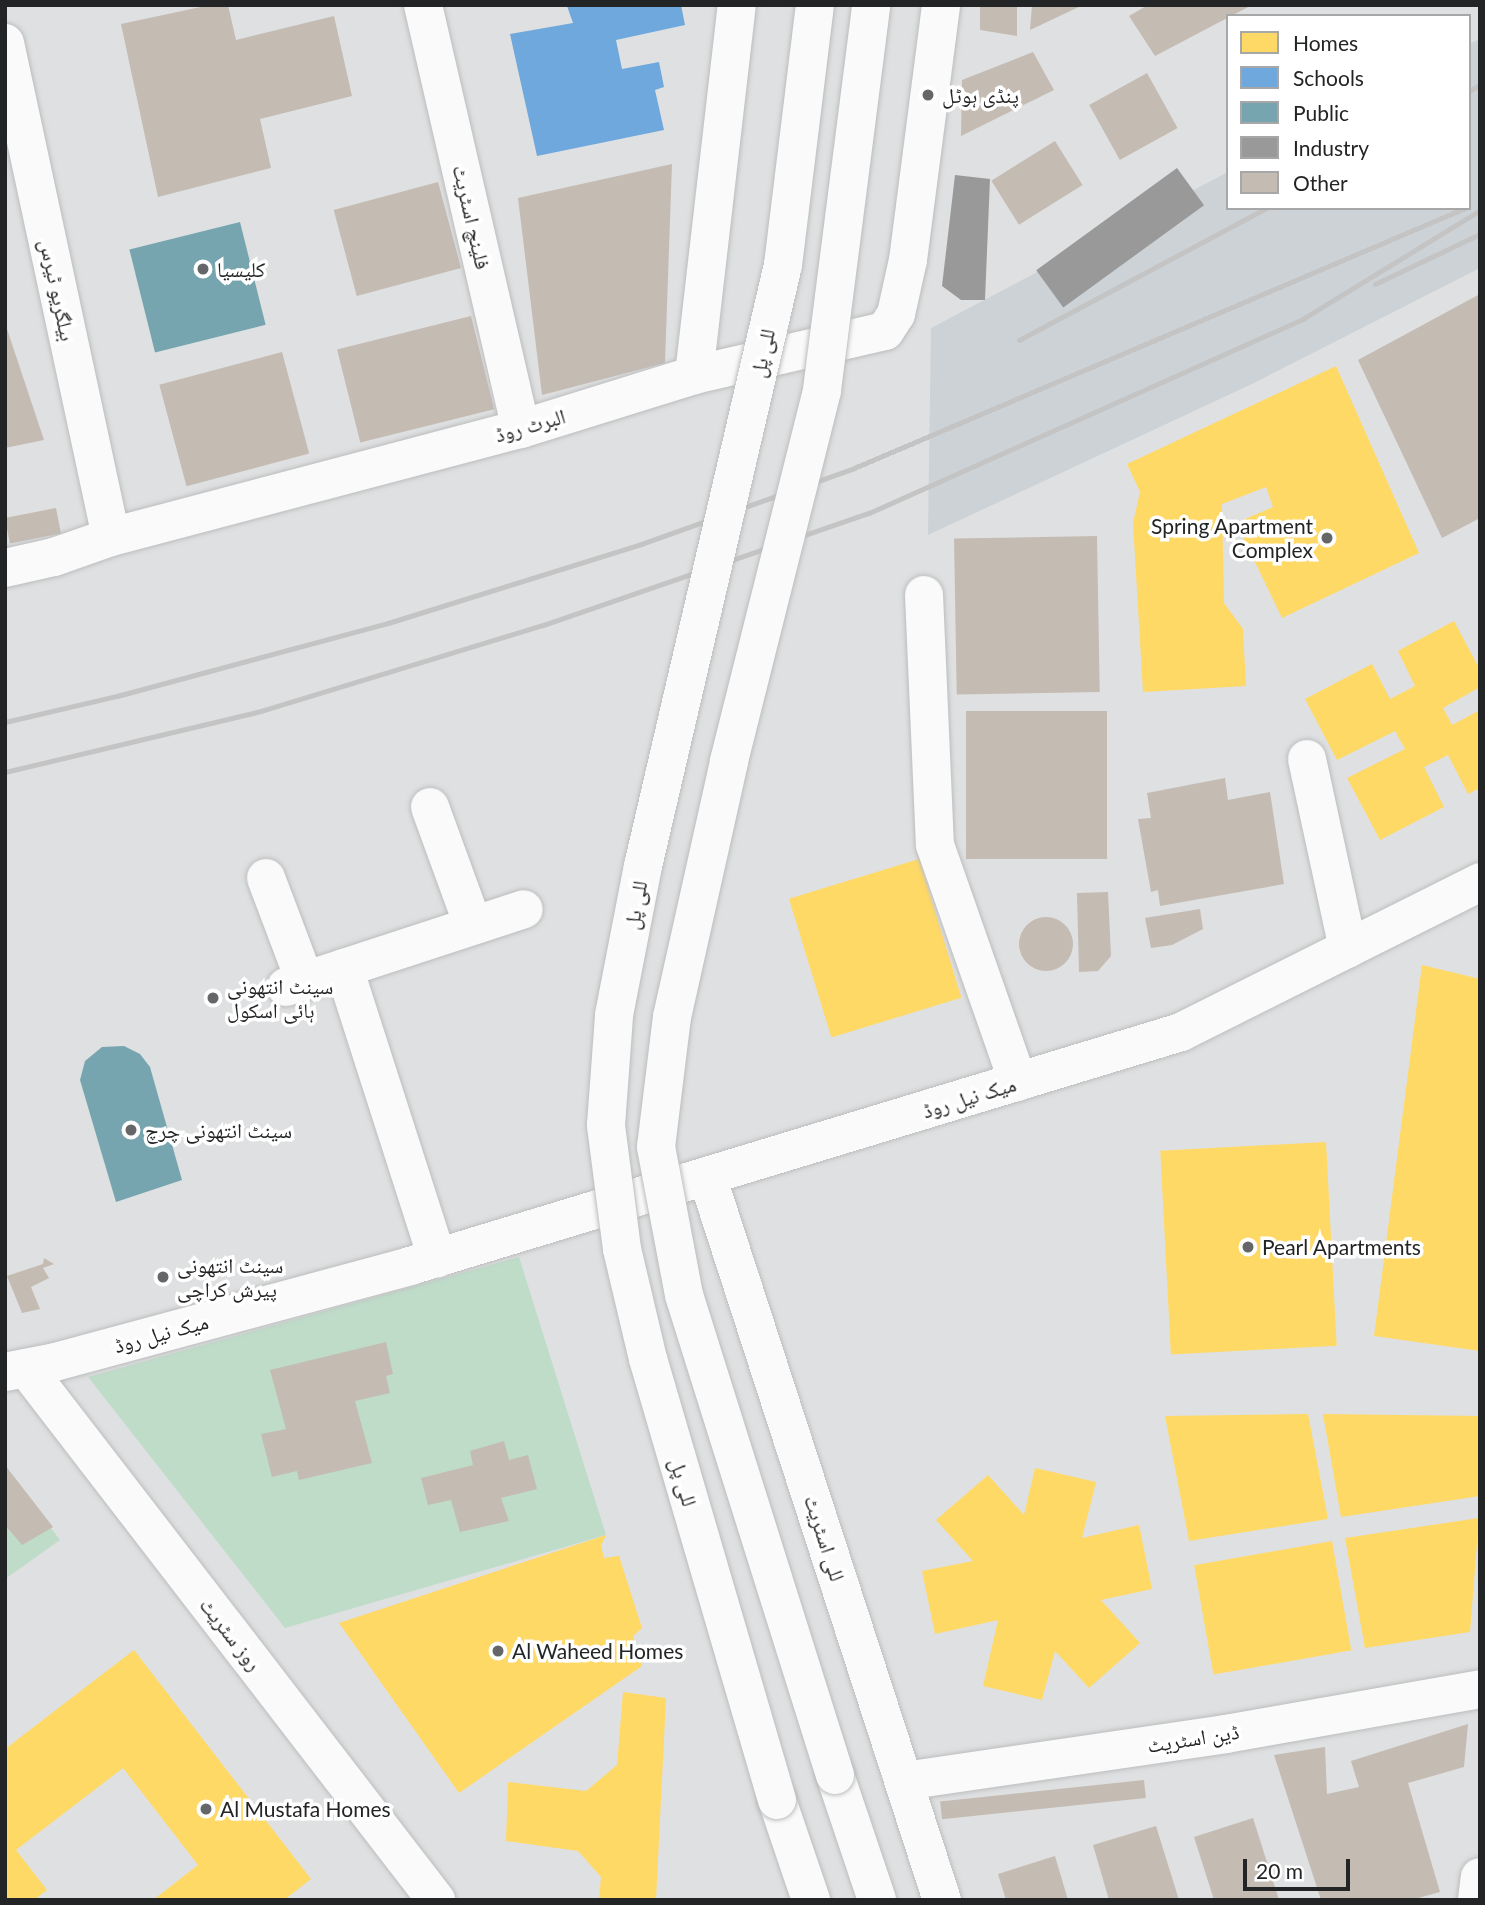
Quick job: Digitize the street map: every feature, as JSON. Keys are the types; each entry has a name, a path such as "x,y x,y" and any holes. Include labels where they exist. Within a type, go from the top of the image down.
{"street":[{"name":"فلینچ اسٹریٹ","path":"423,5 521,429"},
{"path":"694,375 737,5"},
{"name":"للی پل","path":"811,1900 777,1800 648,1359 622,1249 606,1125 614,1015 643,866 783,265 815,5"},
{"path":"871,5 822,390 729,761 672,1017 656,1147 684,1295 877,1900"},
{"name":"البرٹ روڈ","path":"5,568 54,557 111,537 521,429 694,375 885,331 896,314 908,260 941,5"},
{"name":"بیلگریو ٹیرس","path":"5,43 111,537"},
{"path":"924,595 935,845 1018,1082"},
{"path":"1307,759 1348,949"},
{"path":"430,807 473,925"},
{"path":"266,877 295,984 524,909"},
{"name":"میک نیل روڈ","path":"16,1370 437,1258 1181,1032 1480,882"},
{"path":"344,968 437,1258"},
{"name":"للی اسٹریٹ","path":"707,1176 942,1900"},
{"name":"روز سٹریٹ","path":"16,1370 436,1900"},
{"name":"ڈین اسٹریٹ","path":"904,1781 1226,1734 1480,1689"},
{"path":"1477,1900 1480,1877"}],"shaded area":[{"path":"1480,39 1480,268 1252,384 928,535 931,328 1226,173 1226,210 1471,210 1471,43"}],"green space":[{"path":"519,1257 606,1535 285,1628 88,1377"},
{"path":"5,1466 60,1540 5,1579"}],"building: Homes":[{"name":"Spring Apartment Complex","path":"1336,366 1419,553 1282,618 1236,523 1273,507 1266,487 1222,504 1224,603 1243,629 1246,686 1143,692 1133,523 1140,492 1127,464"},
{"path":"1454,621 1480,670 1480,687 1443,708 1452,725 1480,710 1480,788 1468,794 1448,755 1424,767 1444,807 1380,840 1347,778 1405,749 1395,731 1337,760 1305,699 1372,664 1390,699 1415,686 1398,651"},
{"path":"919,859 961,998 831,1037 789,899"},
{"path":"1422,965 1480,979 1480,1351 1374,1336"},
{"name":"Pearl Apartments","path":"1326,1142 1337,1346 1171,1354 1160,1151"},
{"path":"1308,1414 1328,1519 1189,1541 1165,1416"},
{"path":"1323,1414 1480,1416 1480,1496 1341,1517"},
{"path":"1035,1468 1096,1482 1082,1538 1139,1525 1152,1589 1101,1600 1140,1643 1089,1688 1055,1651 1042,1700 983,1686 998,1620 935,1634 922,1571 973,1561 936,1520 988,1475 1024,1515"},
{"path":"1479,1518 1470,1632 1365,1648 1345,1538"},
{"name":"Al Waheed Homes","path":"606,1535 601,1546 604,1558 619,1556 642,1628 633,1636 642,1666 459,1793 339,1623"},
{"path":"1332,1541 1351,1650 1213,1675 1194,1565"},
{"name":"Al Mustafa Homes","path":"134,1650 311,1879 284,1900 153,1900 198,1865 123,1768 16,1850 47,1890 34,1900 5,1900 5,1749"},
{"path":"623,1692 666,1698 656,1900 599,1900 601,1877 578,1851 506,1841 508,1782 586,1791 617,1765"}],"building: Schools":[{"path":"572,5 681,5 685,25 616,40 622,69 659,62 664,87 655,90 664,130 537,156 510,34 573,23 567,6"}],"building: Public":[{"path":"240,222 266,325 155,352 129,250"},
{"name":"سینٹ انتھونی چرچ","path":"124,1046 140,1054 150,1067 182,1180 116,1202 80,1080 85,1061 102,1047"}],"building: Industry":[{"path":"1177,168 1204,205 1063,307 1036,270"},
{"path":"955,175 990,179 985,300 961,300 942,286"}],"building: Other":[{"path":"210,5 228,5 236,40 334,16 352,96 260,119 271,168 158,197 121,24"},
{"path":"980,5 1017,5 1017,36 980,30"},
{"path":"1032,5 1083,5 1030,30"},
{"path":"1148,5 1252,5 1235,14 1226,14 1226,19 1155,56 1129,16"},
{"path":"1033,52 1054,90 961,136 962,80"},
{"path":"1147,73 1178,128 1120,160 1089,105"},
{"path":"1055,141 1083,185 1019,225 991,181"},
{"path":"672,164 665,363 542,395 518,198"},
{"path":"438,182 461,268 357,296 334,210"},
{"path":"1480,294 1480,518 1442,538 1358,360"},
{"path":"471,316 494,409 360,443 337,349"},
{"path":"5,327 44,440 5,448"},
{"path":"282,352 309,453 187,486 159,385"},
{"path":"56,508 61,534 10,543 5,518"},
{"path":"1097,536 1100,692 957,694 954,538"},
{"path":"966,711 1107,711 1107,859 966,859"},
{"path":"1225,778 1228,800 1270,792 1284,884 1160,906 1158,890 1151,892 1138,819 1151,818 1147,793"},
{"path":"1108,892 1111,956 1098,971 1079,972 1077,893"},
{"path":"1200,909 1203,929 1172,945 1151,948 1145,918"},
{"path":"1046,917 1065,925 1073,944 1065,963 1046,971 1027,963 1019,944 1027,925"},
{"path":"44,1258 54,1264 43,1268 49,1278 31,1287 40,1309 22,1313 7,1276 43,1264"},
{"path":"386,1342 393,1374 386,1376 390,1393 355,1401 372,1463 299,1480 297,1471 272,1477 261,1434 286,1429 270,1370"},
{"path":"504,1441 509,1460 528,1455 537,1489 501,1498 509,1521 460,1532 451,1500 428,1505 421,1478 473,1465 470,1451"},
{"path":"5,1465 53,1527 22,1545 5,1525"},
{"path":"1468,1724 1464,1767 1408,1783 1440,1892 1411,1900 1321,1900 1274,1755 1325,1747 1327,1794 1359,1787 1351,1761"},
{"path":"1144,1780 1146,1798 942,1819 940,1801"},
{"path":"1253,1818 1279,1900 1214,1900 1194,1837"},
{"path":"1156,1826 1179,1900 1109,1900 1093,1845"},
{"path":"1055,1856 1068,1900 1006,1900 998,1874"}],"railway":[{"path":"1471,90 1480,85"},
{"path":"1019,340 1262,210"},
{"path":"5,722 117,696 388,623 641,544 854,468 1460,210"},
{"path":"5,772 261,711 543,625 869,513 1304,318 1480,210"},
{"path":"1375,284 1480,234"}],"place":[{"name":"پنڈی ہوٹل","path":"928,95"},
{"name":"کلیسیا","path":"203,269"},
{"name":"Spring Apartment Complex","path":"1327,538"},
{"name":"سینٹ انتھونی ہائی اسکول","path":"213,998"},
{"name":"سینٹ انتھونی چرچ","path":"131,1130"},
{"name":"Pearl Apartments","path":"1248,1247"},
{"name":"سینٹ انتھونی پیرش کراچی","path":"163,1277"},
{"name":"Al Waheed Homes","path":"498,1651"},
{"name":"Al Mustafa Homes","path":"206,1809"}]}
